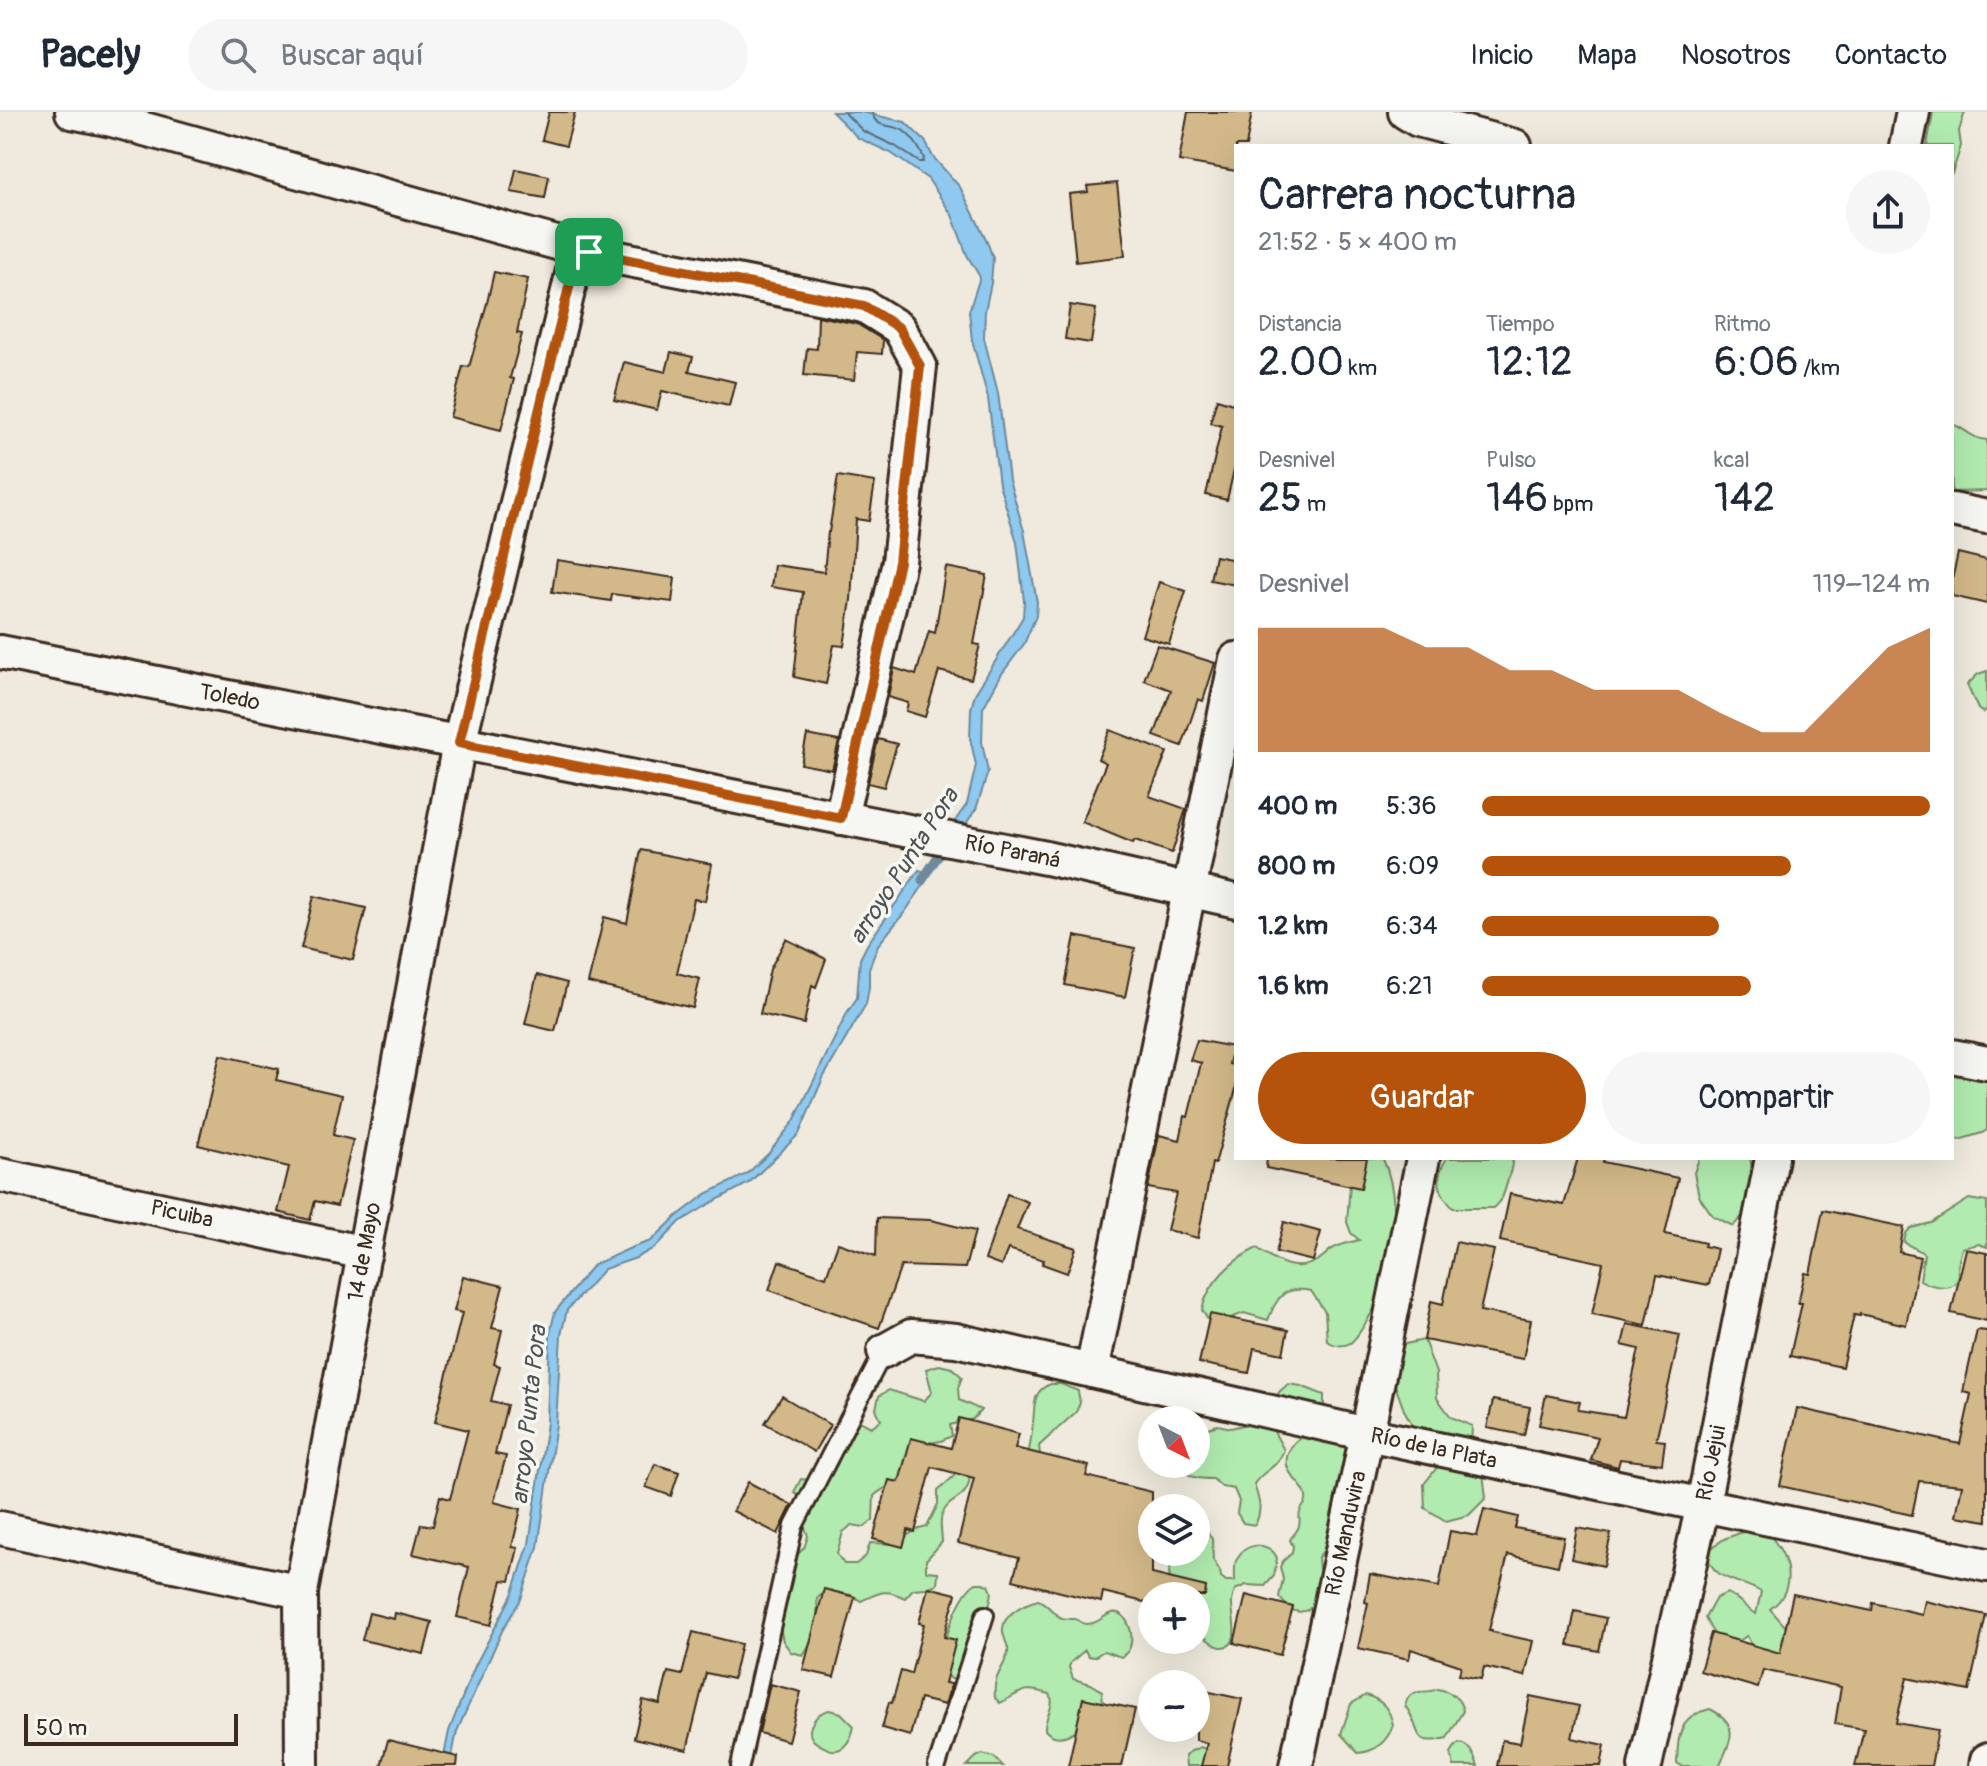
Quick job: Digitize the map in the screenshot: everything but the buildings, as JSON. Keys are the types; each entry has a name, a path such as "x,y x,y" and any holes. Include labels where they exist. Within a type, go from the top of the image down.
{"street":[{"path":"72,112 112,120 589,252 864,306 899,328 920,366 899,562 841,818"},
{"path":"1405,112 1418,120 1508,144"},
{"path":"1906,144 1913,112"},
{"name":"14 de Mayo","path":"302,1766 301,1592 459,743 578,250 589,252"},
{"path":"1954,510 1987,517"},
{"name":"Toledo","path":"0,652 459,743"},
{"path":"1092,1371 1234,669"},
{"name":"Río Paraná","path":"459,743 1046,858 1234,901"},
{"path":"1954,1056 1987,1063"},
{"name":"Río Manduvira","path":"1296,1766 1423,1160"},
{"name":"Río Jejui","path":"1645,1766 1703,1504 1772,1160"},
{"name":"Picuiba","path":"0,1175 365,1253"},
{"name":"Río de la Plata","path":"884,1351 911,1336 956,1340 1367,1434 1987,1565"},
{"path":"0,1528 301,1592"}],"lane":[{"path":"740,1766 794,1526 884,1351"},
{"path":"937,1766 985,1615"}],"green space":[{"path":"1933,112 1965,112 1959,131 1961,146 1954,168 1954,144 1927,144"},
{"path":"1954,425 1987,440 1987,491 1954,492"},
{"path":"1987,671 1987,710 1983,713 1967,685 1978,674"},
{"path":"1954,1072 1987,1076 1987,1130 1959,1140 1954,1137"},
{"path":"1317,1160 1383,1160 1394,1208 1391,1241 1378,1302 1357,1336 1341,1346 1327,1341 1325,1312 1311,1291 1302,1290 1283,1295 1268,1320 1244,1313 1220,1322 1208,1320 1202,1310 1215,1281 1230,1266 1257,1248 1279,1262 1302,1266 1318,1260 1332,1249 1359,1240 1351,1233 1347,1222 1351,1171"},
{"path":"1446,1160 1513,1160 1501,1199 1493,1208 1453,1208 1440,1184"},
{"path":"1698,1160 1750,1160 1754,1196 1748,1210 1733,1226 1713,1216 1699,1196 1694,1173"},
{"path":"1969,1199 1987,1202 1987,1247 1979,1244 1962,1248 1959,1274 1953,1284 1942,1287 1920,1280 1924,1254 1904,1242 1906,1233 1911,1228 1931,1223"},
{"path":"1424,1340 1436,1373 1437,1398 1451,1417 1472,1426 1471,1451 1483,1473 1486,1498 1469,1515 1446,1521 1425,1508 1424,1484 1442,1461 1416,1431 1404,1410 1388,1366 1401,1345"},
{"path":"939,1365 952,1368 962,1377 958,1388 959,1400 981,1410 973,1419 950,1425 952,1436 918,1445 902,1476 874,1496 873,1520 864,1527 852,1525 843,1532 837,1554 844,1564 856,1564 866,1556 870,1543 894,1544 927,1527 938,1504 938,1491 956,1474 961,1463 970,1472 967,1489 945,1509 941,1521 942,1542 926,1560 926,1571 938,1572 937,1584 913,1589 905,1598 883,1592 861,1601 851,1595 825,1590 817,1599 815,1628 807,1649 803,1655 791,1652 783,1641 777,1615 792,1582 789,1569 804,1548 808,1536 804,1525 808,1511 803,1500 794,1492 801,1479 826,1482 831,1476 849,1425 860,1421 871,1427 881,1420 876,1409 879,1396 889,1390 924,1401 932,1392 926,1369"},
{"path":"1051,1384 1061,1384 1078,1391 1080,1403 1076,1412 1039,1446 1041,1462 1028,1456 1037,1394"},
{"path":"1288,1384 1301,1386 1324,1395 1324,1408 1272,1428 1284,1450 1277,1462 1254,1484 1260,1509 1255,1525 1243,1523 1237,1513 1239,1501 1234,1489 1222,1487 1213,1479 1198,1478 1210,1478 1210,1427 1243,1425 1273,1404"},
{"path":"1304,1436 1354,1436 1326,1548 1318,1557 1319,1569 1327,1579 1316,1601 1301,1612 1291,1609 1279,1597 1283,1579 1280,1567 1292,1553 1290,1540 1298,1528 1300,1512 1306,1501 1303,1489 1287,1466 1287,1458 1293,1444"},
{"path":"1758,1526 1776,1543 1786,1566 1786,1589 1770,1609 1786,1627 1785,1661 1753,1647 1747,1636 1732,1645 1721,1640 1705,1618 1716,1598 1727,1593 1756,1614 1761,1592 1720,1575 1709,1562 1706,1552 1724,1539"},
{"path":"1210,1536 1213,1560 1226,1581 1235,1581 1236,1561 1250,1547 1268,1548 1277,1558 1274,1576 1265,1586 1246,1585 1235,1590 1232,1603 1234,1637 1228,1646 1221,1647 1210,1641 1210,1582 1175,1582 1169,1573 1171,1566 1210,1566"},
{"path":"976,1583 989,1585 992,1592 990,1603 978,1619 960,1682 949,1678 945,1645 959,1604"},
{"path":"1038,1600 1062,1618 1086,1624 1109,1614 1119,1614 1127,1621 1131,1632 1130,1648 1121,1657 1104,1651 1094,1657 1088,1656 1085,1650 1071,1662 1069,1667 1073,1679 1102,1691 1103,1704 1077,1730 1060,1737 1045,1730 1052,1703 1050,1694 1029,1690 1000,1703 995,1698 996,1680 1008,1653 1003,1626 1009,1615"},
{"path":"1437,1689 1454,1696 1463,1711 1447,1738 1427,1740 1418,1734 1405,1706 1410,1695"},
{"path":"1366,1695 1384,1706 1393,1725 1380,1745 1358,1753 1341,1734 1351,1704"},
{"path":"1710,1709 1730,1727 1730,1741 1719,1766 1682,1766 1677,1763 1682,1728 1692,1717"},
{"path":"829,1710 841,1713 854,1726 848,1742 840,1749 830,1750 811,1736 813,1722"},
{"path":"1459,1743 1469,1748 1478,1766 1454,1766 1451,1753"},
{"path":"1200,1747 1206,1749 1219,1766 1186,1766 1185,1756"},
{"path":"982,1754 994,1757 1003,1766 967,1766"}],"water":[{"path":"832,112 861,112 905,122 925,141 933,157 960,187 993,258 984,338 998,393 1009,480 1024,531 1037,602 1036,616 1024,644 1001,675 983,708 982,742 988,772 976,809 963,828 952,825 967,804 976,765 970,738 975,694 1023,617 1024,601 1017,542 999,484 988,398 972,340 969,311 980,277 967,255 952,215 928,179 891,153 858,138"},
{"path":"919,870 931,874 878,945 869,969 866,1004 823,1078 799,1134 749,1183 680,1222 656,1247 604,1269 567,1310 561,1335 556,1424 538,1547 521,1599 502,1631 457,1731 450,1766 442,1766 449,1731 475,1666 512,1595 529,1544 547,1423 550,1333 555,1312 593,1265 651,1241 706,1194 747,1174 768,1154 794,1121 857,998 860,959 867,945"}],"waterway":[{"name":"arroyo Punta Pora","path":"922,880 945,846"}],"route":[{"path":"578,250 589,252 864,306 899,328 920,366 899,562 841,818 459,743 578,250"}]}
